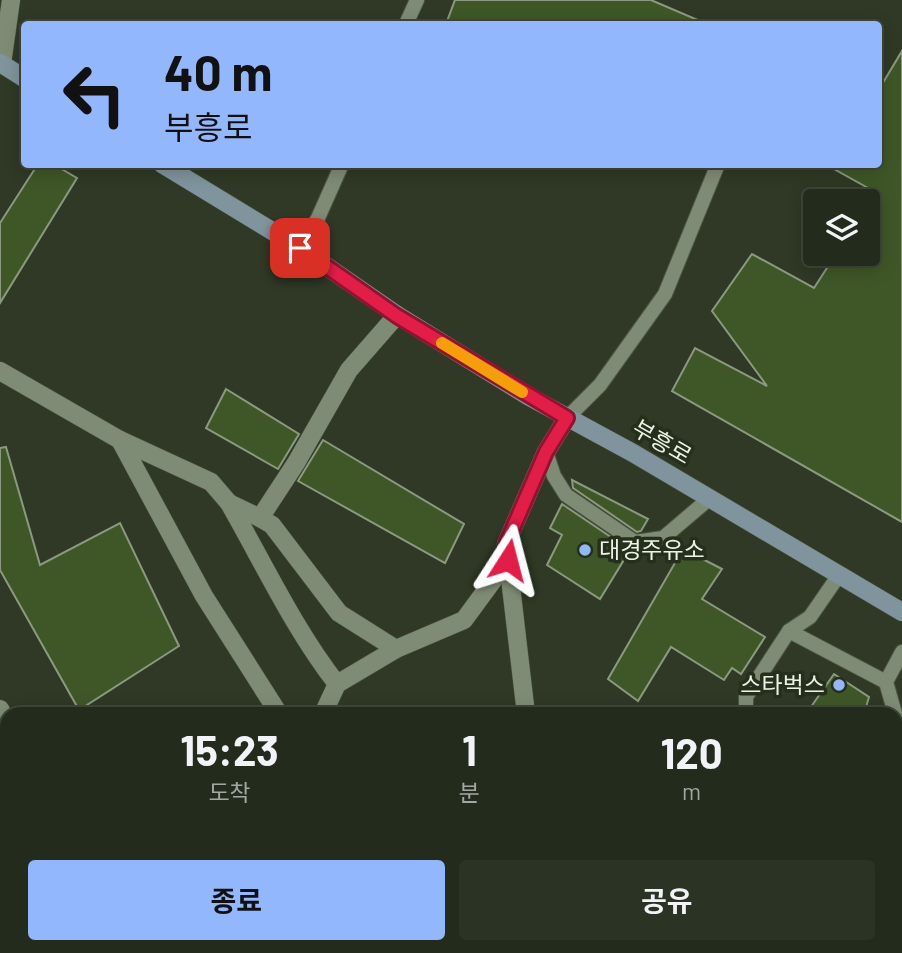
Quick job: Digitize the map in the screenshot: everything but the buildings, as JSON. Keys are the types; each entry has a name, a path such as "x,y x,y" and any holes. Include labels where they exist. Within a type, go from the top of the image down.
{"main road":[{"path":"1,63 21,76"},
{"name":"부흥로","path":"169,168 300,248 397,316 902,612"}],"street":[{"path":"1,63 11,0"},
{"path":"260,518 296,463 349,370 397,316"},
{"path":"0,371 120,440 211,482 229,503 287,603 306,644 337,684"},
{"path":"525,707 506,544 546,452 567,418"},
{"path":"120,440 204,596 275,707"},
{"path":"229,503 272,525 339,613 397,649"},
{"path":"326,707 337,684 397,649 464,620 508,560"}],"lane":[{"path":"407,21 417,0"},
{"path":"300,248 318,218 340,168"},
{"path":"567,418 600,385 665,294 716,168"},
{"path":"546,452 554,477 566,495 635,542 663,538 710,499"},
{"path":"746,707 746,698 789,631 810,617 839,575"},
{"path":"789,631 886,682"},
{"path":"893,707 886,682 902,652"}],"slow traffic":[{"path":"442,343 522,392"}],"place":[{"name":"대경주유소","path":"585,550"},
{"name":"스타벅스","path":"839,685"}],"route":[{"path":"300,248 397,316 567,418 546,452 506,544 508,560"}]}
